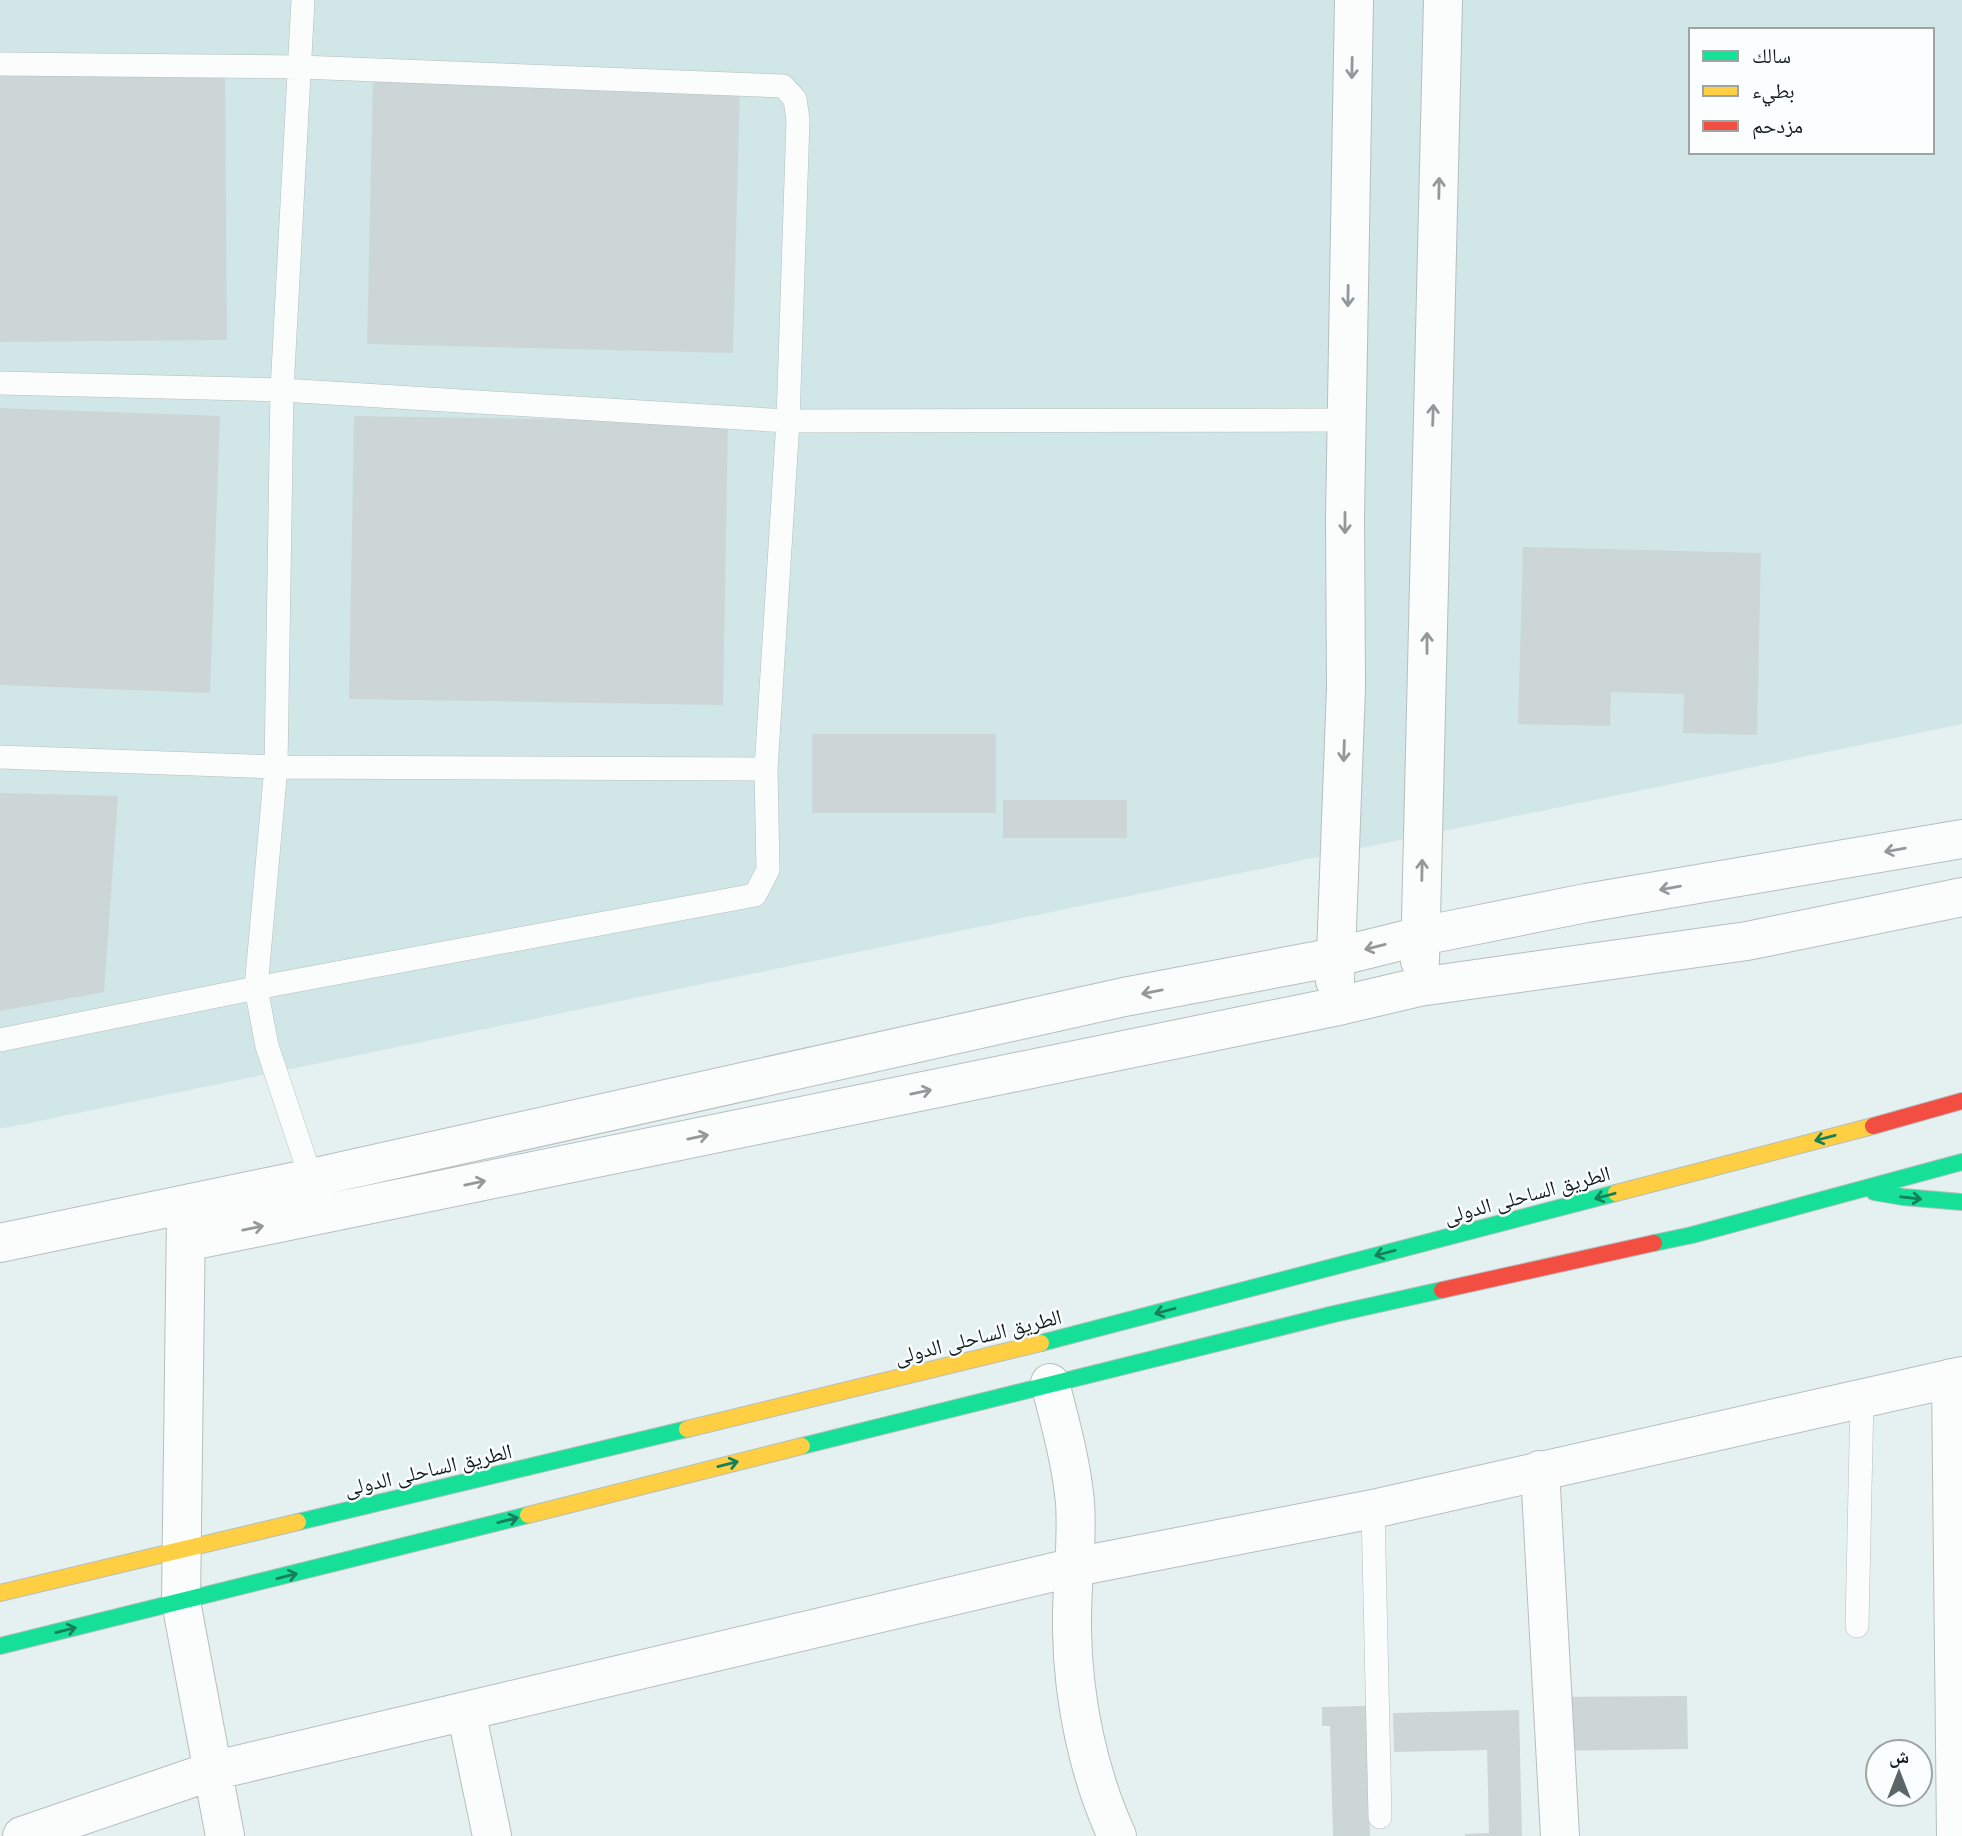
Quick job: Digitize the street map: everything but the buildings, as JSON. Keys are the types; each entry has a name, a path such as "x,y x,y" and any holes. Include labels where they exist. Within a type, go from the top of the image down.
{"highway":[{"path":"1862,1129 1914,1098"},
{"name":"الطريق الساحلى الدولى","path":"0,1593 960,1364 1962,1101"},
{"path":"0,1646 1334,1314 1692,1235 1962,1162"},
{"path":"1861,1190 1902,1197 1962,1202"}],"street":[{"path":"1334,1007 1346,688 1345,518 1353,0"},
{"path":"1419,987 1443,0"},
{"path":"0,1243 311,1178 1124,997 1336,957 1420,936 1586,903 1962,839"},
{"path":"186,1242 1334,1007 1419,987 1747,941 1962,897"},
{"path":"186,1204 181,1602 225,1836"},
{"path":"22,1836 212,1771 1075,1567 1373,1509 1957,1377 1959,1747 1956,1836"},
{"path":"1050,1383 1072,1473 1076,1535 1072,1630 1076,1692 1089,1754 1107,1814 1117,1836"},
{"path":"1540,1470 1560,1836"},
{"path":"466,1711 492,1836"}],"lane":[{"path":"303,0 282,390 276,766 256,988 267,1046 311,1178"},
{"path":"0,64 300,67 783,86 795,99 798,120 788,421 766,769 768,870 755,895 256,988 0,1040"},
{"path":"0,383 282,390 788,421 1346,420"},
{"path":"0,757 276,766 766,769"},
{"path":"1857,1626 1862,1398"},
{"path":"1373,1509 1380,1817"}],"shaded area":[{"path":"0,0 1962,0 1962,724 0,1129"}],"traffic: fast":[{"path":"1654,1243 1962,1162"},
{"path":"1874,1192 1962,1202"},
{"path":"1041,1343 1616,1193"},
{"path":"802,1446 1334,1314 1442,1290"},
{"path":"298,1522 687,1429"},
{"path":"0,1646 528,1515"}],"traffic: slow":[{"path":"1616,1193 1873,1126"},
{"path":"687,1429 1041,1343"},
{"path":"528,1515 802,1446"},
{"path":"0,1593 298,1522"}],"traffic: jam":[{"path":"1873,1126 1962,1101"},
{"path":"1442,1290 1654,1243"}]}
